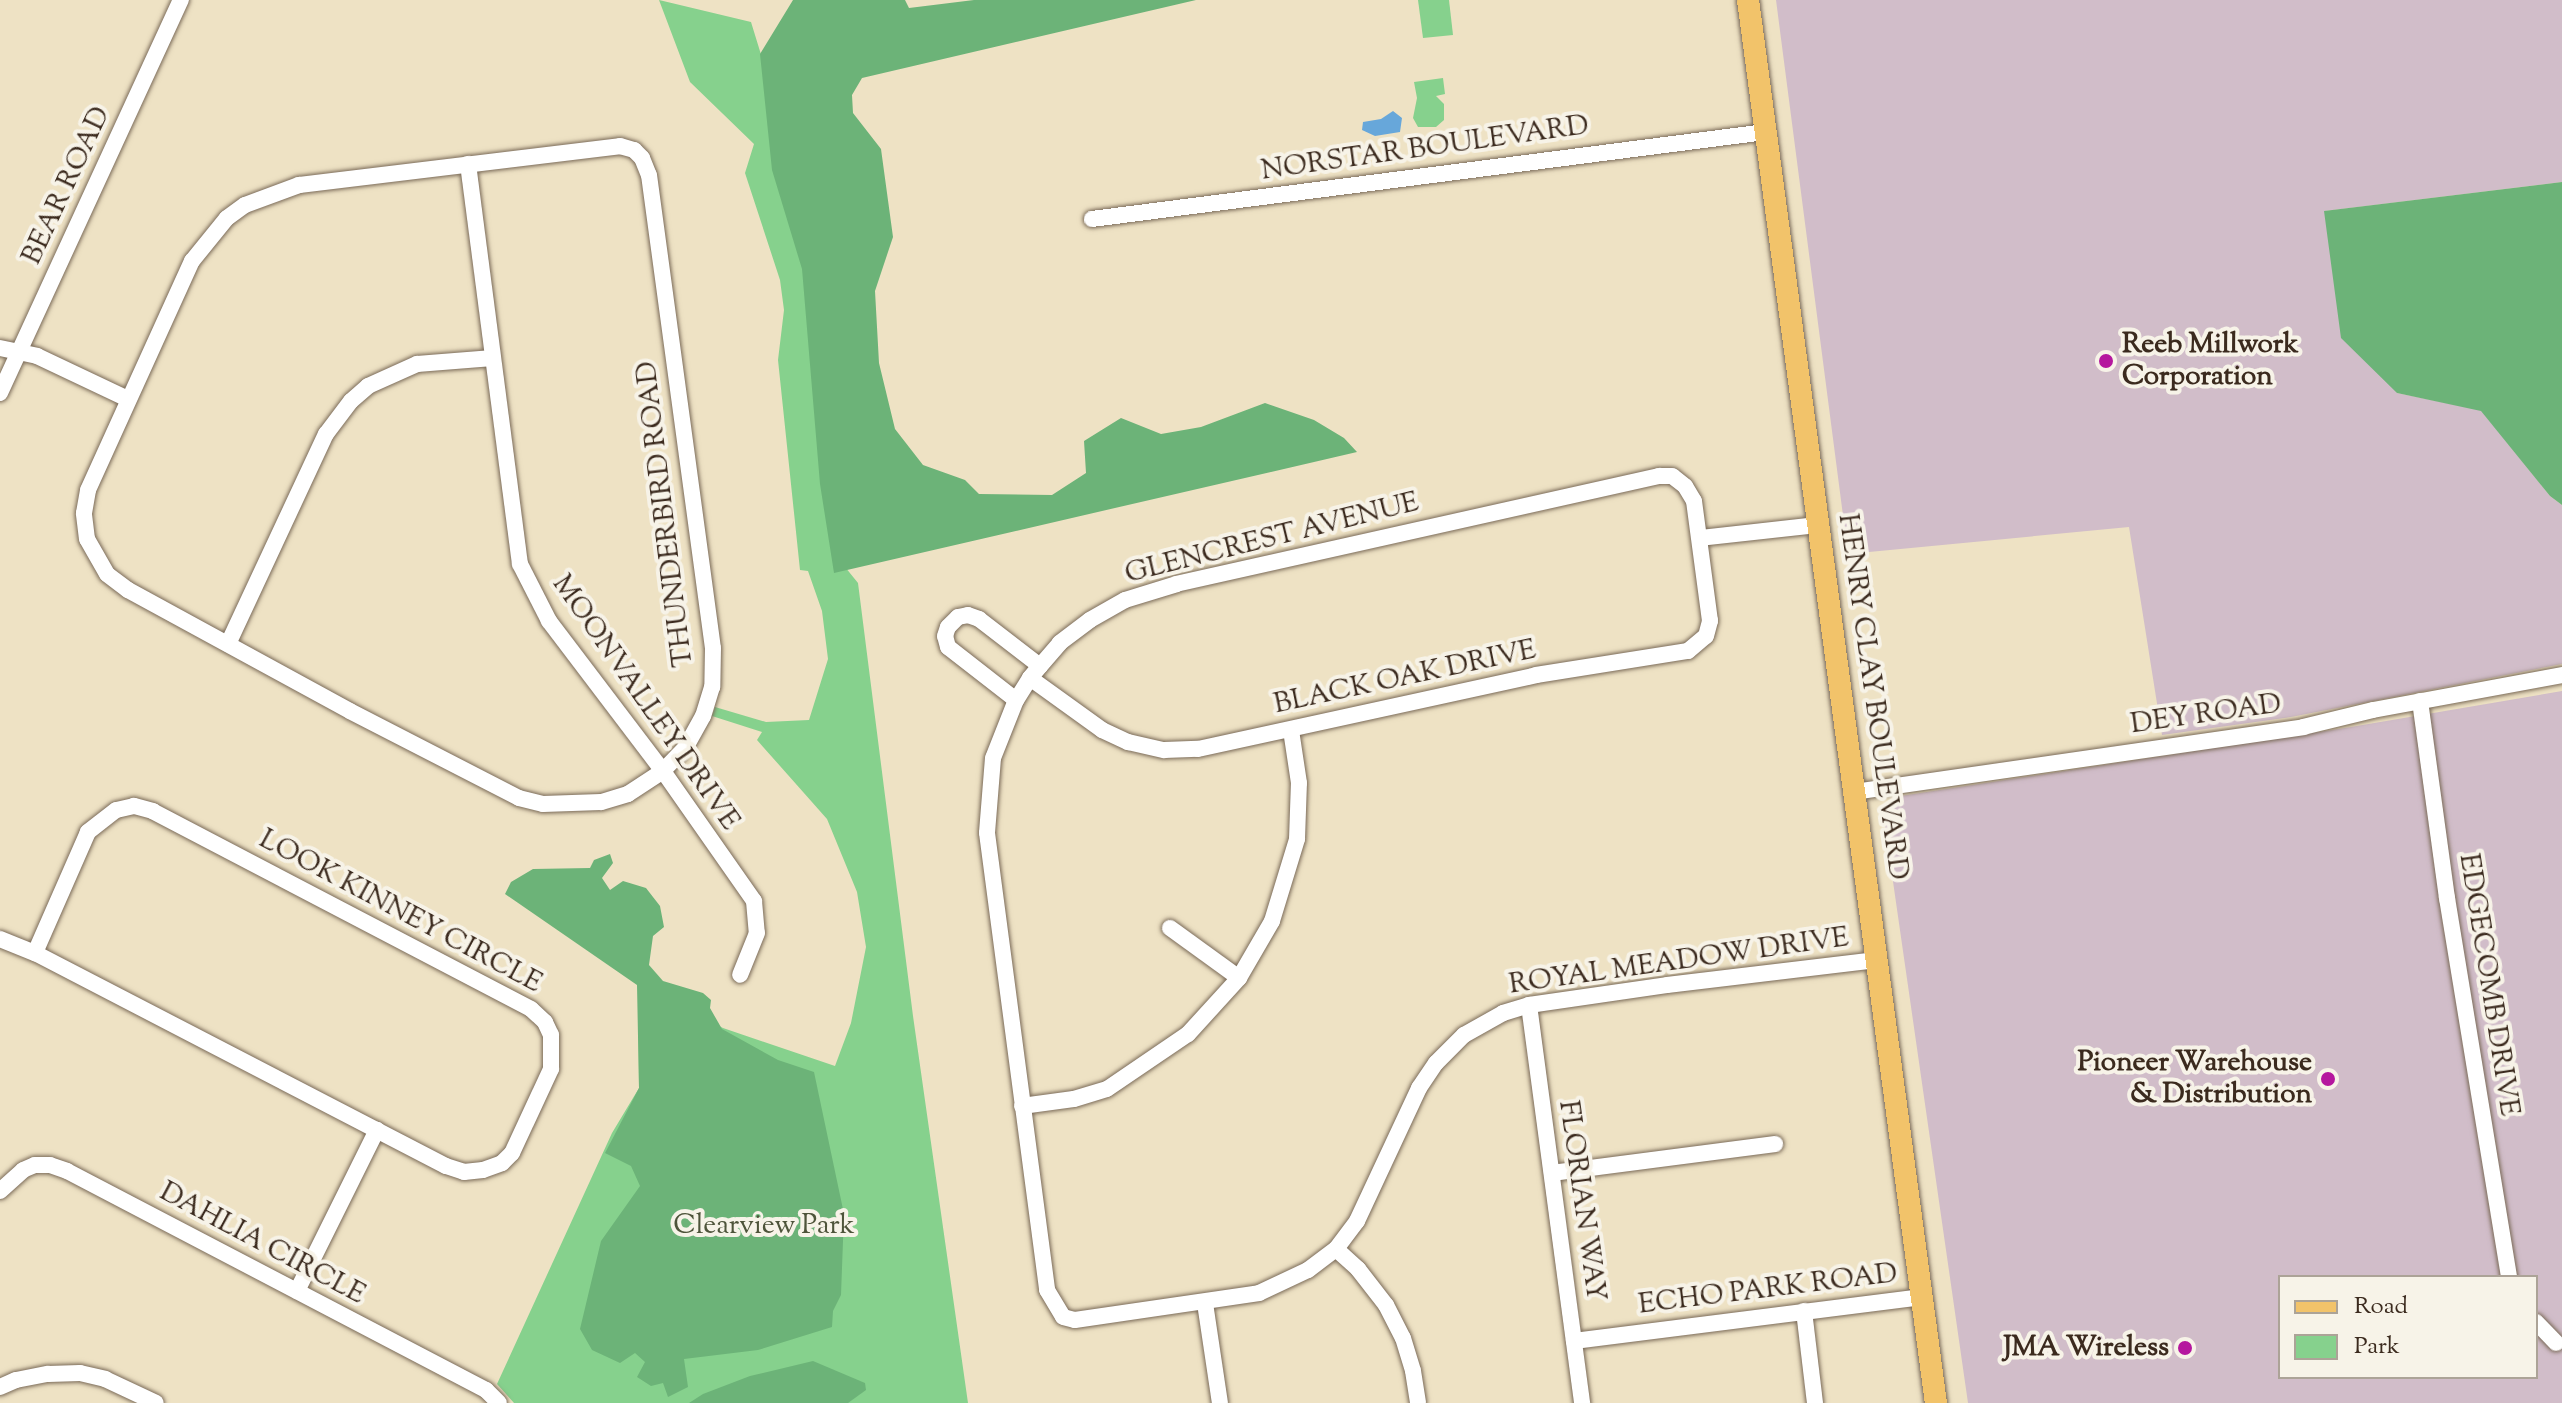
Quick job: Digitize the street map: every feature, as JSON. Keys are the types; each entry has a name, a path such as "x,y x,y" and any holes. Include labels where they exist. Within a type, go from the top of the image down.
{"main road":[{"name":"HENRY CLAY BOULEVARD","path":"1748,0 1936,1403"}],"street":[{"name":"BEAR ROAD","path":"0,393 181,0"},
{"name":"NORSTAR BOULEVARD","path":"1092,219 1766,132"},
{"name":"THUNDERBIRD ROAD","path":"620,146 634,150 642,158 649,175 713,648 712,687 703,716 685,748 663,771 628,794 601,802 543,804 519,798 128,590 107,574 91,550 84,513 88,490 128,399 192,261 213,232 236,211 299,185 620,146"},
{"name":"MOONVALLEY DRIVE","path":"468,164 520,564 549,621 663,771 754,901 757,933 740,975"},
{"path":"0,348 37,356 128,399"},
{"path":"228,644 319,448 351,401 368,386 417,364 493,358"},
{"name":"GLENCREST AVENUE","path":"1058,1311 1047,1290 987,833 993,758 1016,700 1035,672 1060,643 1090,620 1125,600 1177,584 1659,476 1672,476 1685,486 1694,501 1700,538"},
{"path":"1700,538 1818,525"},
{"name":"BLACK OAK DRIVE","path":"1016,700 948,647 946,633 958,617 968,615 979,619 1017,647 1035,672 1102,730 1128,742 1164,750 1198,749 1536,675 1696,647 1706,636 1710,621 1700,538"},
{"name":"DEY ROAD","path":"1854,792 2303,727 2420,701 2562,675"},
{"name":"EDGECOMB DRIVE","path":"2420,701 2447,898 2509,1275"},
{"path":"1022,1106 1074,1099 1107,1089 1188,1034 1239,978 1272,921 1297,839 1299,783 1291,730"},
{"name":"LOOK KINNEY CIRCLE","path":"0,939 35,953 464,1172 502,1163 521,1139 551,1069 552,1044 545,1022 531,1009 153,811 134,806 116,810 88,832 35,953"},
{"path":"1170,928 1239,978"},
{"name":"ROYAL MEADOW DRIVE","path":"1058,1311 1075,1320 1205,1303 1273,1288 1308,1270 1336,1249 1357,1221 1419,1088 1436,1063 1464,1035 1482,1024 1529,1005 1877,960"},
{"name":"FLORIAN WAY","path":"1529,1005 1582,1403"},
{"path":"297,1291 377,1130"},
{"path":"1552,1173 1775,1144"},
{"name":"DAHLIA CIRCLE","path":"0,1191 23,1170 35,1165 59,1168 486,1390 499,1403"},
{"path":"1336,1249 1358,1269 1386,1305 1403,1338 1418,1403"},
{"name":"ECHO PARK ROAD","path":"1574,1341 1922,1297"},
{"path":"1205,1303 1220,1403"},
{"path":"1804,1311 1815,1403"},
{"path":"2538,1324 2556,1343"},
{"path":"0,1387 16,1380 48,1374 80,1373 105,1379 156,1403"}],"shaded area":[{"path":"1776,0 2562,0 2562,182 2325,211 2397,393 2481,410 2550,496 2562,505 2562,664 2291,717 2162,735 2129,527 1848,554"},
{"path":"2562,691 2562,1403 1968,1403 1883,812 1894,797 2345,728"}],"green space":[{"name":"Clearview Park","path":"659,0 751,22 775,100 807,257 841,562 858,583 913,1016 968,1403 514,1403 497,1384 612,1133 639,1088 638,985 723,1028 835,1066 851,1023 866,947 857,892 827,819 757,740 762,732 712,716 715,707 766,722 809,720 828,659 822,611 808,571 800,570 778,360 784,310 780,280 745,173 754,144 690,82"},
{"path":"793,0 905,0 909,8 974,0 1196,0 862,78 852,95 853,113 881,149 893,237 875,291 879,363 895,429 923,465 965,480 979,494 1052,495 1086,473 1084,441 1121,418 1161,434 1201,427 1265,403 1314,420 1344,438 1357,452 834,573 820,484 802,269 772,170 760,54"},
{"path":"1418,0 1449,0 1453,35 1423,38"},
{"path":"1443,78 1445,94 1436,96 1444,104 1444,120 1436,127 1418,127 1413,118 1417,98 1414,82"},
{"path":"2562,182 2562,505 2550,496 2481,411 2397,393 2341,338 2324,211"},
{"path":"610,854 613,863 602,878 610,890 623,881 646,888 660,906 664,927 653,936 649,965 663,981 703,993 711,1000 710,1008 722,1029 778,1060 814,1072 844,1214 841,1295 833,1311 832,1327 758,1350 684,1359 688,1387 668,1397 663,1383 651,1386 637,1377 645,1362 635,1353 620,1363 592,1350 580,1329 601,1241 640,1186 631,1166 605,1153 639,1088 637,985 505,894 511,882 533,869 590,868 594,860"},
{"path":"813,1361 865,1383 866,1390 848,1403 689,1403 703,1394 750,1376"}],"water":[{"path":"1393,111 1402,118 1400,132 1375,136 1362,130 1363,122 1381,119"}],"place":[{"name":"Reeb Millwork Corporation","path":"2106,361"},
{"name":"Pioneer Warehouse & Distribution","path":"2328,1079"},
{"name":"JMA Wireless","path":"2185,1348"}]}
